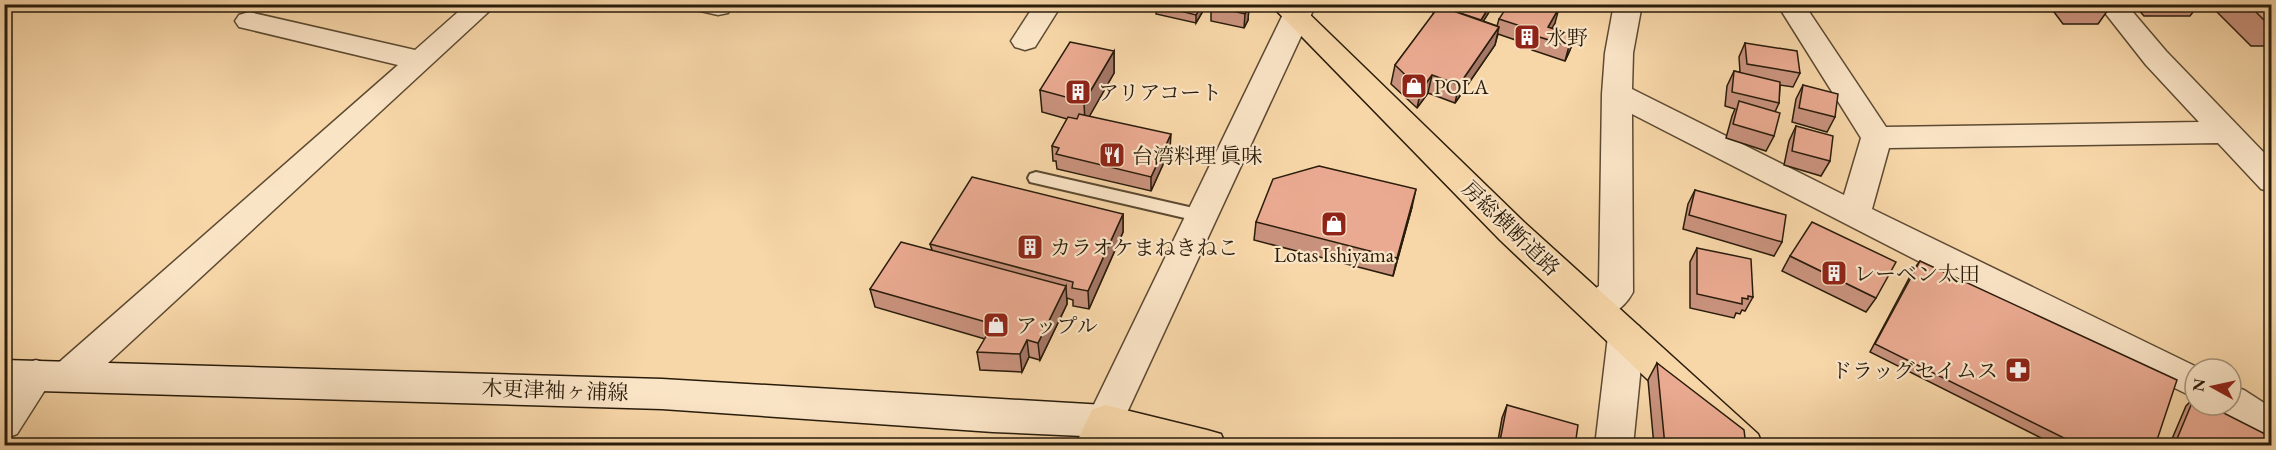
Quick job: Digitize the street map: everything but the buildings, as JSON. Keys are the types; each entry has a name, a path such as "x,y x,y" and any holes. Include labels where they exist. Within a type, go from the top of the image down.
{"main road":[{"name":"房総横断道路","path":"1294,9 1512,231 1744,446"},
{"path":"1099,433 1207,446"}],"street":[{"path":"4,423 36,375 420,61 484,4"},
{"path":"1025,41 1049,4"},
{"path":"1594,307 1616,292 1618,53 1628,4"},
{"path":"1790,4 1877,138 1854,214"},
{"path":"2111,4 2156,58 2228,132 2271,181"},
{"path":"1099,433 1202,216 1294,9"},
{"path":"249,21 420,61"},
{"path":"1617,94 2183,377"},
{"path":"1877,138 2228,132"},
{"path":"1614,446 1626,336"},
{"name":"木更津袖ヶ浦線","path":"36,375 662,394 993,416 1099,433"},
{"path":"2243,409 2271,428"}],"lane":[{"path":"1036,178 1202,216"}],"place":[{"name":"水野","path":"1527,37"},
{"name":"POLA","path":"1414,86"},
{"name":"アリアコート","path":"1078,92"},
{"name":"台湾料理 眞味","path":"1112,155"},
{"name":"Lotas Ishiyama","path":"1334,224"},
{"name":"カラオケまねきねこ","path":"1030,247"},
{"name":"レーベン太田","path":"1834,273"},
{"name":"アップル","path":"996,325"},
{"name":"ドラッグセイムス","path":"2018,370"}]}
